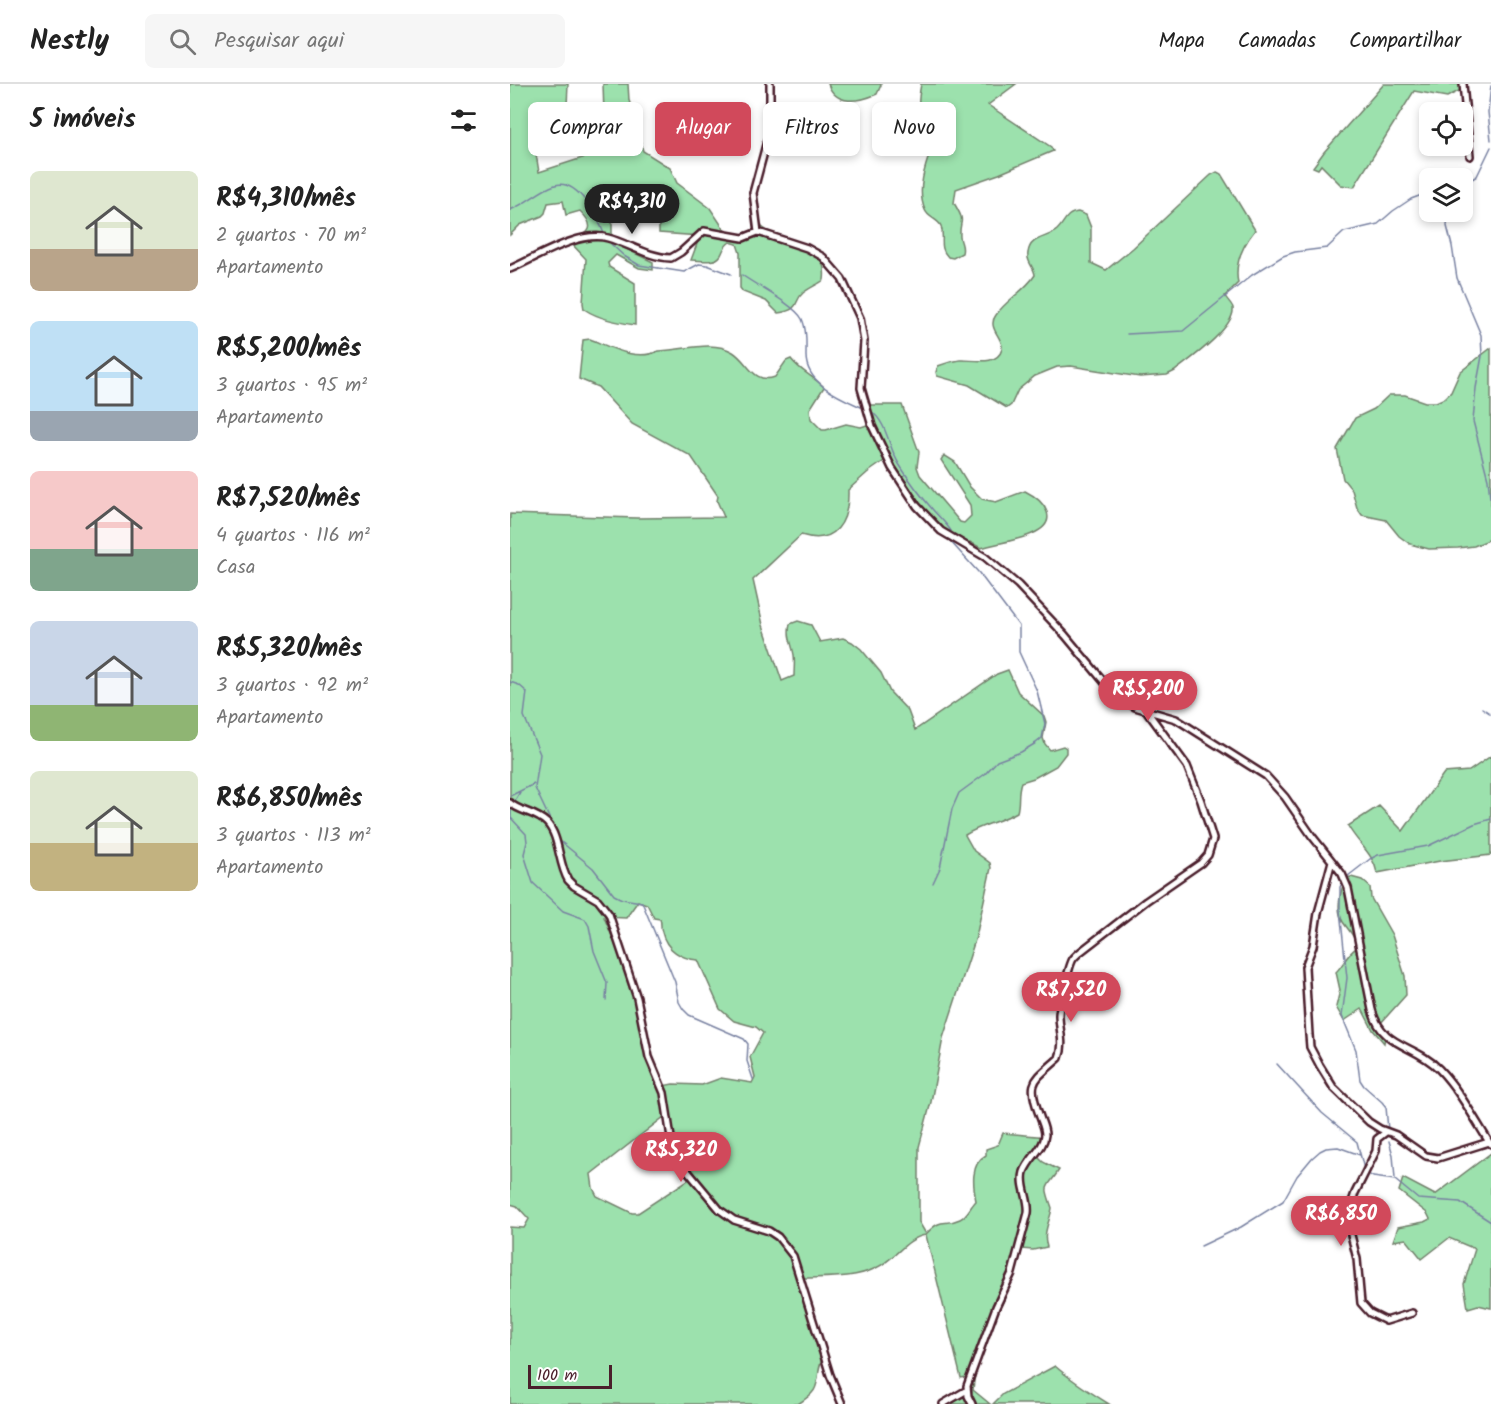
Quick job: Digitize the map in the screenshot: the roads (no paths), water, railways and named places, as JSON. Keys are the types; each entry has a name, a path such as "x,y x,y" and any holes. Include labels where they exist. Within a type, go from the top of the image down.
{"street":[{"path":"758,232 753,193 769,138 770,84"},
{"path":"1463,84 1465,102"},
{"path":"510,269 561,246 594,237 609,238 638,250 671,258 704,231 743,238 758,232 816,252 842,279 855,304 863,332 861,387 867,411 891,468 917,506 942,531 985,557 1010,578 1065,635 1110,690 1126,703 1176,719 1260,771 1285,796 1312,836 1332,861 1342,874 1348,888 1372,1010 1378,1026 1388,1038 1409,1048 1439,1069 1490,1143 1448,1156 1432,1158 1421,1153 1396,1135 1369,1122 1334,1086 1310,1047 1306,1014 1305,967 1313,946 1318,913 1332,861"},
{"path":"972,1404 967,1390 996,1307 1015,1264 1028,1208 1023,1185 1024,1173 1029,1160 1045,1137 1033,1086 1040,1074 1061,1054 1059,1014 1070,965 1075,956 1146,901 1201,863 1212,848 1211,832 1191,774 1146,710"},
{"path":"510,802 514,807 536,815 549,825 568,880 598,900 609,914 637,998 649,1057 664,1093 670,1136 676,1157 720,1210 734,1220 769,1230 788,1248 795,1261 830,1375 842,1404"},
{"path":"1386,1132 1377,1139 1376,1151 1351,1201 1351,1242 1357,1259 1361,1303 1364,1308 1386,1321 1412,1313"},
{"path":"943,1404 967,1390"}],"waterway":[{"path":"1491,86 1488,112 1491,140"},
{"path":"1473,178 1477,176 1491,147"},
{"path":"510,210 549,187 564,185 572,188 586,202 605,236"},
{"path":"1127,334 1183,331 1252,275 1283,256 1327,248 1344,232 1378,224 1393,211 1419,196"},
{"path":"1447,222 1457,278 1481,335 1482,356 1473,421 1488,479 1490,498"},
{"path":"611,244 624,256 639,265 684,272 699,264 731,274"},
{"path":"742,275 798,314 805,328 807,366 812,374 825,388 861,407"},
{"path":"871,411 881,422 895,457 903,470 951,531"},
{"path":"933,883 940,868 952,809 959,793 985,774 997,761 1021,752 1036,743 1042,738 1045,724 1037,691 1019,652 1019,626 979,573 950,541"},
{"path":"510,682 519,685 527,692 524,716 540,754 535,788 560,841 593,868 614,895 622,899 642,902 675,982 679,1002 683,1009 689,1015 744,1039 748,1044 747,1061 753,1079"},
{"path":"1482,708 1491,714"},
{"path":"510,796 534,784"},
{"path":"513,804 520,792"},
{"path":"511,811 511,818 526,834 524,854 533,883 563,911 585,919 589,926 594,951 607,983 606,1000"},
{"path":"1348,876 1378,855 1428,846 1474,824 1491,819"},
{"path":"1343,881 1340,887 1340,910 1347,978 1342,1016 1356,1050 1360,1080 1386,1107 1388,1130"},
{"path":"1277,1064 1322,1113 1357,1142 1364,1169"},
{"path":"1389,1141 1395,1179"},
{"path":"1201,1246 1241,1227 1283,1201 1297,1176 1320,1151 1338,1147 1360,1155"},
{"path":"1370,1175 1395,1180 1418,1199 1460,1202 1491,1222"}]}
